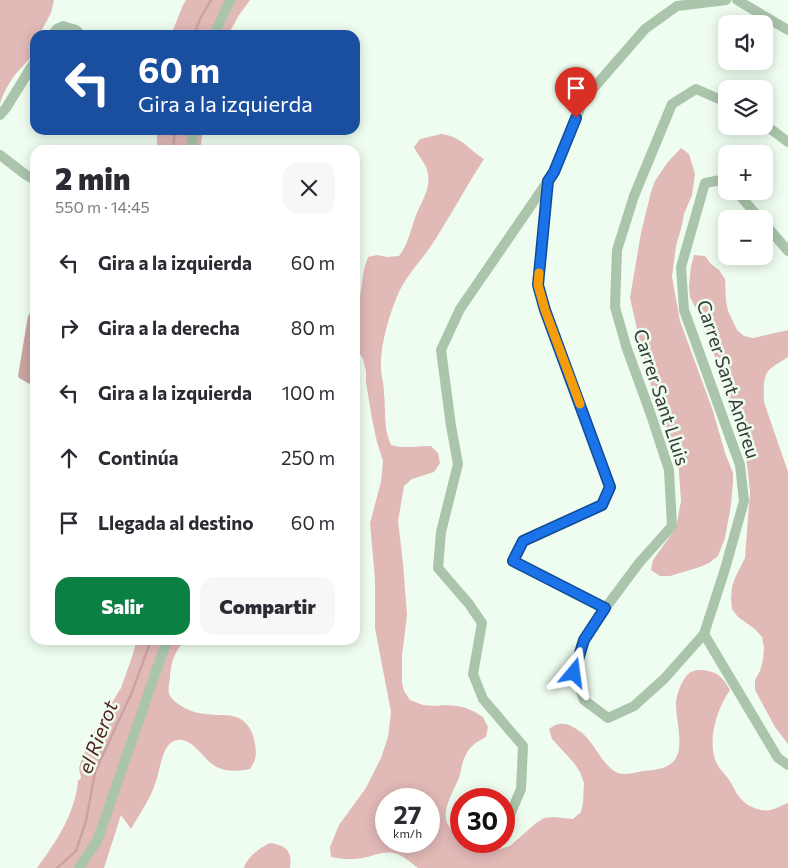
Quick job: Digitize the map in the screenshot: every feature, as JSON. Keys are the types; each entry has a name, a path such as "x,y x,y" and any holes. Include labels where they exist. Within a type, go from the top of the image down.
{"street":[{"path":"216,30 230,0"},
{"path":"515,803 521,789 522,746 483,699 473,674 482,623 469,604 438,568 442,532 458,464 441,350 460,309 554,172 584,100 645,29 677,6 726,0"},
{"path":"737,0 788,30"},
{"path":"56,30 63,26 76,30"},
{"path":"0,115 30,69"},
{"name":"Carrer Sant Lluis","path":"704,634 658,684 634,706 608,718 584,700 574,673 584,640 605,608 639,563 672,526 669,470 626,346 615,307 616,250 634,196 672,104 696,89 718,99"},
{"path":"773,131 788,142"},
{"path":"0,155 30,176"},
{"path":"548,181 538,285 545,310 610,487 602,505 523,541 513,561 605,608"},
{"name":"Carrer Sant Andreu","path":"704,634 726,569 744,501 740,465 684,310 682,267 705,183 718,181"},
{"path":"744,200 752,210"},
{"path":"773,234 788,251"},
{"path":"704,634 778,758 788,765"},
{"path":"79,868 97,841 165,645"}],"shaded area":[{"path":"0,0 54,0 51,13 42,30 30,30 30,59 10,82 0,104"},
{"path":"186,0 250,0 231,30 173,30"},
{"path":"441,134 454,137 484,159 435,240 402,286 394,303 381,354 386,426 391,445 406,447 431,446 438,453 440,463 434,472 412,479 404,486 398,521 407,615 402,656 404,691 410,700 423,705 445,705 466,708 483,717 488,727 486,737 477,742 468,751 454,788 450,788 446,818 450,827 450,853 515,853 515,842 544,818 573,819 581,812 584,783 574,763 552,739 549,729 555,725 567,724 581,732 592,743 605,763 621,774 656,770 673,762 679,750 676,702 679,690 690,672 704,670 715,673 730,690 721,706 714,726 713,745 717,764 740,797 750,806 766,810 788,803 788,868 418,868 404,857 394,853 440,853 440,788 375,788 375,853 382,853 354,859 331,857 330,847 339,825 366,788 381,758 388,737 391,712 375,628 375,580 370,523 381,482 383,461 372,419 366,371 360,354 360,296 364,269 368,257 377,255 387,257 399,256 407,242 428,185 429,180 424,163 414,147 420,139"},
{"path":"157,135 202,135 201,145 157,145"},
{"path":"681,148 689,154 695,174 692,195 684,214 676,246 672,277 680,321 713,411 733,473 733,482 725,538 718,556 700,567 670,576 660,576 651,570 653,560 676,528 681,501 678,458 648,377 630,298 641,233 651,192 655,181 667,163"},
{"path":"694,255 705,256 725,279 728,311 737,330 744,336 753,338 788,330 788,357 767,372 764,402 788,472 788,744 775,727 755,690 755,680 763,660 764,647 762,637 755,629 738,617 732,609 732,587 745,558 750,492 748,472 745,451 717,367 710,336 690,297 689,286"},
{"path":"30,314 30,384 18,376 28,316"},
{"path":"136,645 182,645 172,662 169,694 172,699 184,708 193,711 231,716 244,721 251,731 256,748 254,763 250,769 234,771 219,768 213,765 191,744 179,740 172,742 166,749 151,793 131,829 121,815 104,868 37,868 58,838 69,816 78,781 81,778 79,768 82,758 93,733 121,688"},
{"path":"270,843 287,850 291,862 290,868 244,868 251,856"}],"waterway":[{"name":"el Rierot","path":"196,30 211,0"},
{"name":"el Rierot","path":"174,135 174,145"},
{"name":"el Rierot","path":"57,868 76,851 86,821 95,772 132,692 149,645"}],"slow traffic":[{"path":"539,273 538,285 545,310 580,404"}],"route":[{"path":"574,673 584,640 605,608 513,561 523,541 602,505 610,487 545,310 538,285 548,181 554,172 576,118"}]}
